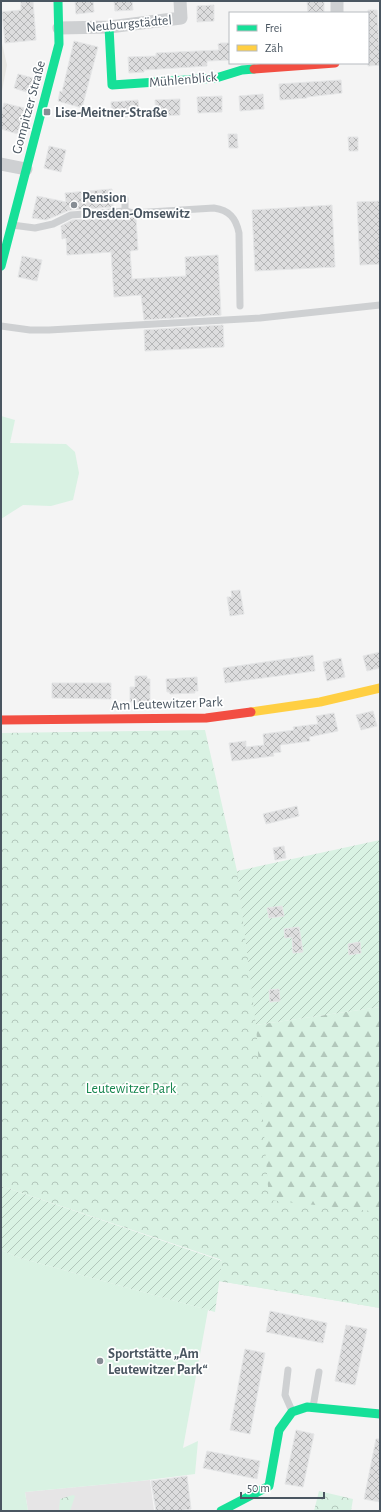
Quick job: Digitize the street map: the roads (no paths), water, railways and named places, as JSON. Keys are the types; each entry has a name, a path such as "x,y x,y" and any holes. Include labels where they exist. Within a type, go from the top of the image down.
{"street":[{"name":"Gompitzer Straße","path":"1,266 59,44 58,1"},
{"name":"Neuburgstädtel","path":"59,28 109,27 181,18 180,1"},
{"path":"337,1 337,12"},
{"name":"Mühlenblick","path":"109,27 112,84 216,78 242,70 322,64"},
{"path":"1,164 26,169"},
{"name":"Am Leutewitzer Park","path":"1,720 206,718 320,702 380,688"},
{"path":"221,1511 269,1486 278,1430 292,1412 307,1407 313,1407 380,1414"}],"lane":[{"path":"125,199 125,211"},
{"path":"12,225 35,228 53,224 71,215 125,211 132,213 214,208 225,210 237,224 239,233 240,306"},
{"path":"1,326 30,330 49,330 260,318 380,305"},
{"path":"288,1370 285,1395 292,1412"},
{"path":"313,1407 319,1372"}],"place":[{"name":"Lise-Meitner-Straße","path":"47,112"},
{"name":"Pension Dresden-Omsewitz","path":"74,205"},
{"name":"Sportstätte „Am Leutewitzer Park“","path":"100,1361"}],"park label":[{"name":"Leutewitzer Park","path":"131,1088"}]}
